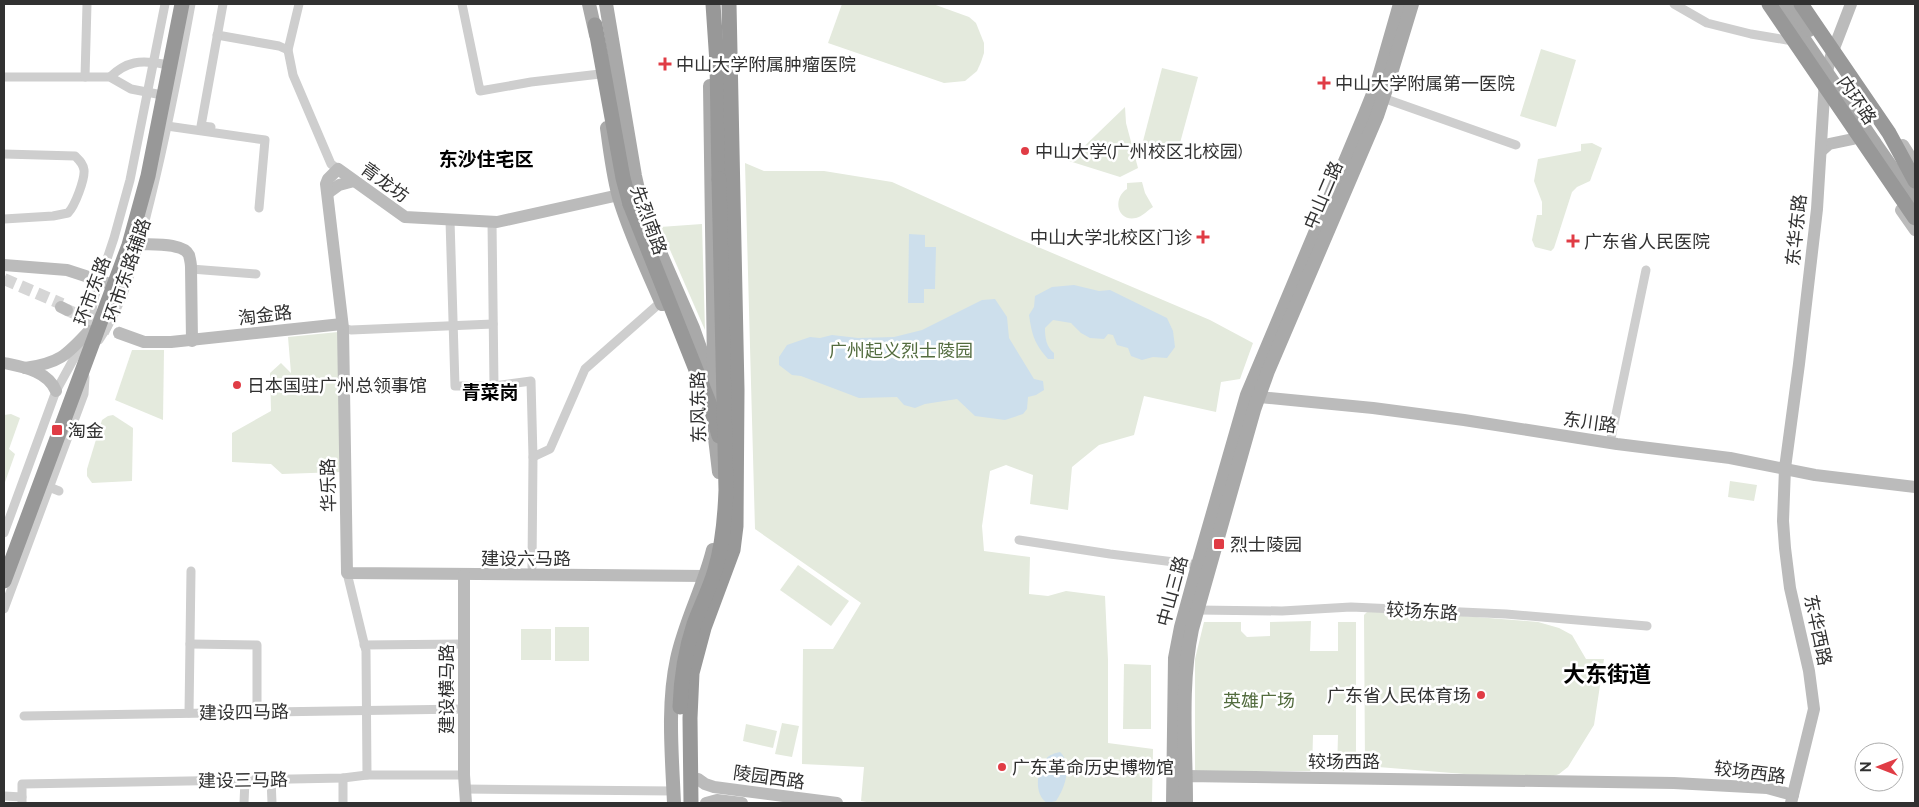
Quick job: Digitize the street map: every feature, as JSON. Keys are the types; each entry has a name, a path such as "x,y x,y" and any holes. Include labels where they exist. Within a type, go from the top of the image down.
{"highway":[{"name":"环市东路","path":"4,581 25,514 89,331 104,281 131,211 159,63 174,4"},
{"name":"环市东路","path":"4,556 25,514 124,258 142,197 182,4"},
{"path":"676,799 681,680 686,652 716,569 721,548 726,490 717,63 713,4"},
{"path":"691,803 690,718 692,673 707,618 730,560 736,535 737,390 729,4"},
{"name":"内环路","path":"1769,4 1857,138 1915,218"},
{"name":"内环路","path":"1801,4 1915,172"},
{"path":"595,25 623,178 624,200 710,405 725,457"},
{"path":"1888,133 1915,181"},
{"path":"1857,138 1915,203"},
{"path":"699,803 698,713 702,667 712,622 720,598 736,564 742,536 743,504 737,390"}],"main road":[{"name":"先烈南路","path":"589,4 595,25 612,160 634,239 701,397 715,438"},
{"name":"先烈南路","path":"598,4 617,64"},
{"name":"先烈南路","path":"606,4 642,207 690,321 716,394 737,469"},
{"name":"东风东路","path":"676,799 672,719 675,669 684,632 714,546 719,511 718,462 715,438 716,394 710,142 713,4"},
{"name":"中山二路","path":"1253,396 1283,334 1367,124 1400,4"},
{"name":"中山二路","path":"1367,124 1383,98 1412,4"},
{"path":"1780,4 1915,203"},
{"path":"1791,4 1915,188"},
{"path":"673,329 678,332 687,328 690,321"},
{"name":"中山三路","path":"1186,803 1182,780 1175,658 1181,626 1198,565 1253,396"},
{"name":"中山三路","path":"1173,803 1182,780 1186,665 1189,646 1253,396"}],"street":[{"path":"110,77 127,64 134,62 159,63 165,4"},
{"name":"环市东路辅路","path":"4,533 25,514 49,487 84,394 87,357 109,324 123,290 139,244 167,126 191,4"},
{"path":"223,4 201,126 228,130 232,134"},
{"name":"青龙坊","path":"299,4 288,50 293,75 332,164 405,218 492,222 624,200"},
{"path":"462,4 480,91 531,82 600,74"},
{"path":"1674,4 1707,23 1790,44 1805,43 1822,26"},
{"path":"1762,4 1857,138 1915,230"},
{"path":"1806,4 1822,26 1833,51 1915,181"},
{"name":"东华东路","path":"1785,466 1800,364 1817,209 1826,79 1833,51 1851,4"},
{"path":"85,6 85,77"},
{"path":"217,35 279,46 288,50"},
{"path":"1833,51 1915,164"},
{"path":"1805,66 1826,79 1915,211"},
{"path":"4,77 110,77 131,89 153,93"},
{"path":"1383,98 1516,145"},
{"path":"167,126 265,140 259,208"},
{"path":"1820,151 1829,144 1857,138"},
{"path":"4,154 75,156 82,162 84,171 75,201 68,213 53,216 4,219"},
{"name":"华乐路","path":"338,169 328,179 328,193 342,326 347,573 366,651 367,775"},
{"path":"328,193 339,185 354,181"},
{"path":"450,220 455,386 494,386 531,381 533,458 532,567"},
{"path":"492,222 494,386"},
{"path":"139,244 174,246 185,249 189,255 191,269 192,341"},
{"path":"4,265 57,269 104,281"},
{"path":"191,269 256,274"},
{"path":"1610,443 1646,270"},
{"path":"533,458 550,449 585,369 661,302"},
{"path":"342,326 352,330 494,324"},
{"name":"淘金路","path":"120,331 148,340 192,341 342,326"},
{"path":"25,368 59,360 72,350 89,331"},
{"name":"环市东路辅路","path":"4,609 25,514 56,391 89,331"},
{"path":"4,363 25,368 49,380 56,391"},
{"name":"东川路","path":"1253,396 1455,418 1610,443 1785,466 1915,479"},
{"name":"东川路","path":"1785,466 1829,476 1915,487"},
{"name":"东华西路","path":"1785,466 1783,521 1786,560 1809,672 1814,709 1792,799"},
{"path":"49,487 59,491"},
{"path":"1019,540 1198,565"},
{"path":"705,576 724,567 730,560"},
{"path":"189,713 191,572"},
{"name":"建设六马路","path":"347,573 705,576"},
{"name":"建设横马路","path":"464,575 464,789 466,803"},
{"name":"较场东路","path":"1198,610 1282,611 1351,607 1506,614 1646,626"},
{"path":"190,644 257,645 257,712"},
{"path":"364,645 463,644"},
{"name":"建设四马路","path":"24,716 464,709"},
{"name":"建设三马路","path":"22,800 22,784 343,778 367,775 464,775"},
{"path":"343,778 343,803"},
{"path":"272,779 272,803"},
{"name":"陵园西路","path":"698,779 720,794 742,803"},
{"path":"244,803 245,780"},
{"name":"较场西路","path":"1182,780 1673,791 1774,796 1792,799"},
{"path":"464,789 676,799"},
{"name":"陵园西路","path":"706,803 720,794 837,803"},
{"path":"4,796 22,800"}],"green space":[{"path":"842,4 933,4 969,17 976,23 984,43 984,53 977,71 965,81 944,83 828,43"},
{"path":"1541,49 1576,60 1556,127 1520,116"},
{"path":"1162,68 1198,77 1177,154 1142,145"},
{"path":"1125,107 1126,123 1138,168 1120,177 1069,161"},
{"path":"1592,143 1602,148 1590,181 1577,187 1572,192 1554,248 1551,251 1535,247 1532,240 1537,215 1542,215 1542,202 1534,181 1538,159 1581,151 1581,144"},
{"name":"广州起义烈士陵园","path":"745,163 764,171 824,171 892,182 1017,238 1210,320 1253,343 1240,379 1221,382 1216,412 1144,396 1134,435 1099,445 1072,467 1068,510 1030,504 1033,475 1006,465 990,471 982,526 984,551 1030,557 1029,594 1048,596 1066,591 1105,596 1108,660 1108,743 1153,749 1152,803 872,803 861,801 864,767 802,764 803,649 833,649 861,603 755,529"},
{"path":"1142,182 1145,193 1153,207 1136,218 1124,216 1118,203 1120,197 1127,189 1127,183"},
{"path":"702,224 705,330 660,227"},
{"path":"338,332 340,472 282,474 271,464 232,462 232,433 271,411 270,373 281,363 291,373 288,337"},
{"path":"132,350 164,350 163,420 115,400"},
{"path":"11,414 20,418 9,449 15,454 4,485 4,415"},
{"path":"113,415 133,428 132,481 92,483 87,476 87,469 102,420"},
{"path":"1730,481 1757,485 1754,501 1728,497"},
{"path":"798,565 849,601 831,626 780,590"},
{"name":"广东省人民体育场","path":"1368,611 1439,614 1538,622 1559,628 1572,635 1586,659 1604,659 1594,725 1568,767 1559,774 1548,778 1501,777 1366,766 1364,615"},
{"name":"英雄广场","path":"1311,621 1310,651 1338,651 1338,622 1356,622 1356,771 1337,771 1338,735 1313,735 1312,771 1195,771 1195,659 1204,622 1241,622 1241,631 1247,637 1270,636 1270,622"},
{"path":"555,627 589,627 589,661 555,661"},
{"path":"521,629 551,629 551,660 521,660"},
{"path":"1124,664 1151,665 1151,729 1123,729"},
{"path":"782,723 799,726 792,757 775,754"},
{"path":"746,724 777,731 773,748 743,741"}],"water":[{"path":"909,234 925,235 925,247 936,247 935,289 924,289 924,303 908,303"},
{"path":"1074,285 1099,291 1110,290 1167,318 1173,331 1175,347 1167,358 1153,357 1142,360 1131,356 1128,348 1117,345 1113,335 1108,334 1104,339 1090,338 1081,333 1071,323 1053,320 1045,328 1048,345 1054,353 1054,359 1048,359 1034,338 1031,328 1029,315 1034,307 1035,296 1052,287"},
{"path":"995,299 1007,317 1009,338 1034,379 1043,381 1044,390 1028,397 1027,409 1023,414 1005,420 975,416 957,399 925,404 915,408 904,405 897,397 859,398 801,376 792,375 779,365 779,357 787,345 810,337 820,338 832,335 858,338 894,337 922,330 982,300"},
{"path":"1060,752 1064,757 1067,769 1065,783 1056,801 1047,803 1038,789 1038,776 1046,759 1052,754"}],"tunnel":[{"path":"4,279 62,304"},
{"path":"67,310 119,333"}],"place":[{"name":"中山大学附属肿瘤医院","path":"665,64"},
{"name":"中山大学附属第一医院","path":"1324,83"},
{"name":"中山大学(广州校区北校园)","path":"1025,151"},
{"name":"中山大学北校区门诊","path":"1203,237"},
{"name":"广东省人民医院","path":"1573,241"},
{"name":"日本国驻广州总领事馆","path":"237,385"},
{"name":"淘金","path":"57,430"},
{"name":"烈士陵园","path":"1219,544"},
{"name":"广东省人民体育场","path":"1481,695"},
{"name":"广东革命历史博物馆","path":"1002,767"}],"district":[{"name":"东沙住宅区","path":"486,159"},
{"name":"青菜岗","path":"490,392"},
{"name":"大东街道","path":"1607,674"}]}
